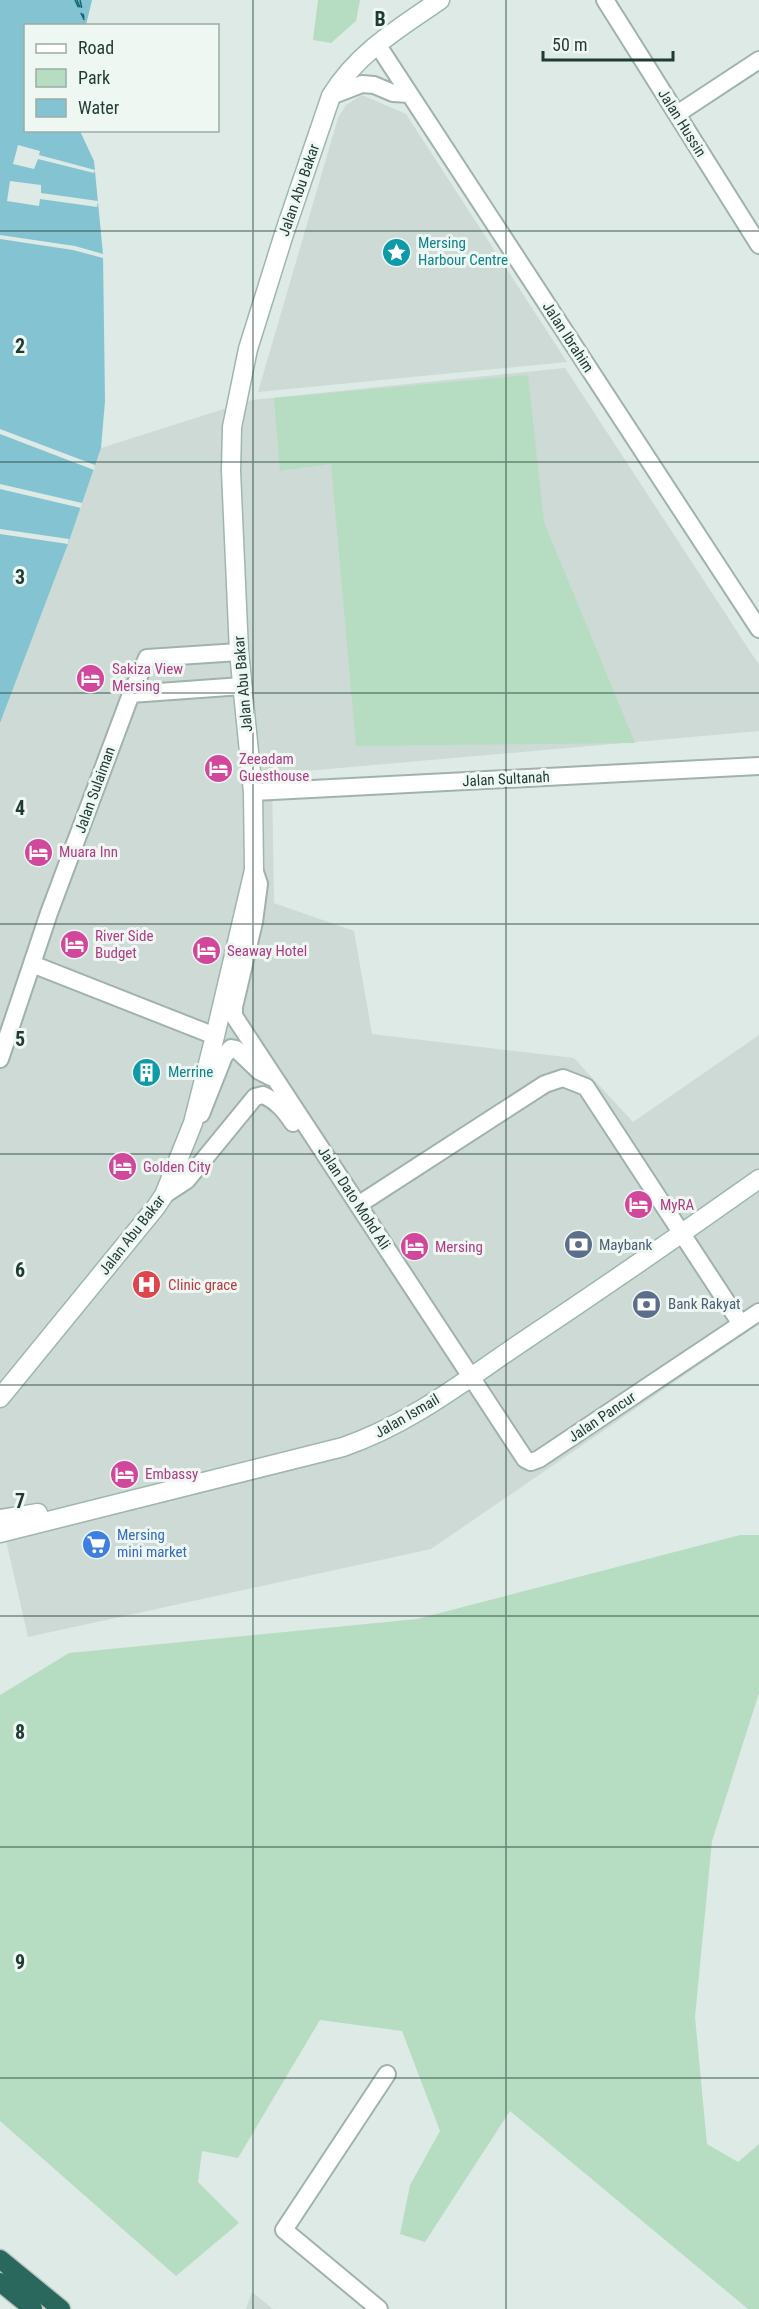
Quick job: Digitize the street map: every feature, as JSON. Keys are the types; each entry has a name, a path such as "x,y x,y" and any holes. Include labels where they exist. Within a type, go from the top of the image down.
{"highway":[{"path":"0,2259 61,2309"},
{"path":"0,2282 33,2309"}],"street":[{"name":"Jalan Abu Bakar","path":"0,1398 164,1195 193,1123 254,870 253,792 239,652 231,471 232,427 248,349 331,96 342,78 357,61 377,44 440,0"},
{"name":"Jalan Hussin","path":"605,0 759,245"},
{"name":"Jalan Ibrahim","path":"377,44 759,629"},
{"path":"676,114 759,60"},
{"path":"331,96 362,84 374,85 393,93 409,94"},
{"name":"Jalan Sulaiman","path":"0,1059 49,913 131,694 147,658 239,652"},
{"path":"131,694 243,686"},
{"name":"Jalan Sultanah","path":"253,792 759,766"},
{"name":"Jalan Dato Mohd Ali","path":"254,870 259,884 254,922 234,1007 234,1016 470,1377"},
{"path":"33,964 215,1036"},
{"path":"193,1123 203,1112 224,1056 231,1048 236,1049 259,1071 276,1079"},
{"path":"358,1205 545,1083 563,1077 586,1087 741,1324"},
{"path":"164,1195 187,1180 255,1097 263,1095 269,1097 287,1114 301,1134 315,1139"},
{"name":"Jalan Ismail","path":"0,1533 343,1447 370,1438 412,1415 470,1377 759,1179"},
{"name":"Jalan Pancur","path":"470,1377 525,1459 531,1462 539,1459 759,1312"},
{"path":"0,1519 90,1504 105,1507"},
{"path":"379,2309 284,2230 387,2074"}],"shaded area":[{"name":"Mersing Harbour Centre","path":"362,95 406,114 567,362 258,392 338,118 346,105"},
{"path":"565,368 759,665 759,731 272,774 274,903 354,931 372,1034 574,1058 633,1122 759,1035 759,1324 431,1549 28,1637 0,1514 0,723 68,544 101,448 252,400"},
{"path":"252,2292 273,2309 246,2309"}],"green space":[{"path":"318,0 360,0 356,21 331,43 313,40"},
{"path":"528,375 544,522 635,743 356,746 331,464 280,471 274,398"},
{"path":"740,1535 759,1535 759,1693 712,1841 695,2017 707,2144 738,2162 759,2144 759,2309 748,2309 510,2111 425,2242 400,2234 410,2185 440,2131 402,2031 320,2020 238,2158 202,2151 198,2182 239,2223 176,2276 0,2121 0,1695 69,1653 417,1619"}],"water":[{"path":"0,0 92,0 86,24 24,24 24,132 80,132 94,161 103,254 105,401 101,448 68,544 0,723"}],"pier":[{"path":"18,145 40,151 39,155 95,170 94,173 38,159 34,169 13,164"},
{"path":"10,181 41,185 41,193 98,201 97,207 40,199 39,206 7,201"},
{"path":"0,235 75,246 103,254 103,258 73,250 0,239"},
{"path":"0,429 95,465 94,470 0,434"},
{"path":"0,484 82,503 81,508 0,489"},
{"path":"0,529 69,539 68,544 0,534"}],"ferry route":[{"path":"75,0 86,24"},
{"path":"77,0 82,12"},
{"path":"80,0 84,18"}],"place":[{"name":"Mersing Harbour Centre","path":"397,252"},
{"name":"Sakiza View Mersing","path":"91,678"},
{"name":"Zeeadam Guesthouse","path":"218,768"},
{"name":"Muara Inn","path":"38,852"},
{"name":"River Side Budget","path":"74,945"},
{"name":"Seaway Hotel","path":"206,951"},
{"name":"Merrine","path":"147,1072"},
{"name":"Golden City","path":"122,1167"},
{"name":"MyRA","path":"639,1205"},
{"name":"Maybank","path":"578,1245"},
{"name":"Mersing","path":"414,1247"},
{"name":"Clinic grace","path":"147,1285"},
{"name":"Bank Rakyat","path":"647,1304"},
{"name":"Embassy","path":"124,1474"},
{"name":"Mersing mini market","path":"96,1544"}]}
